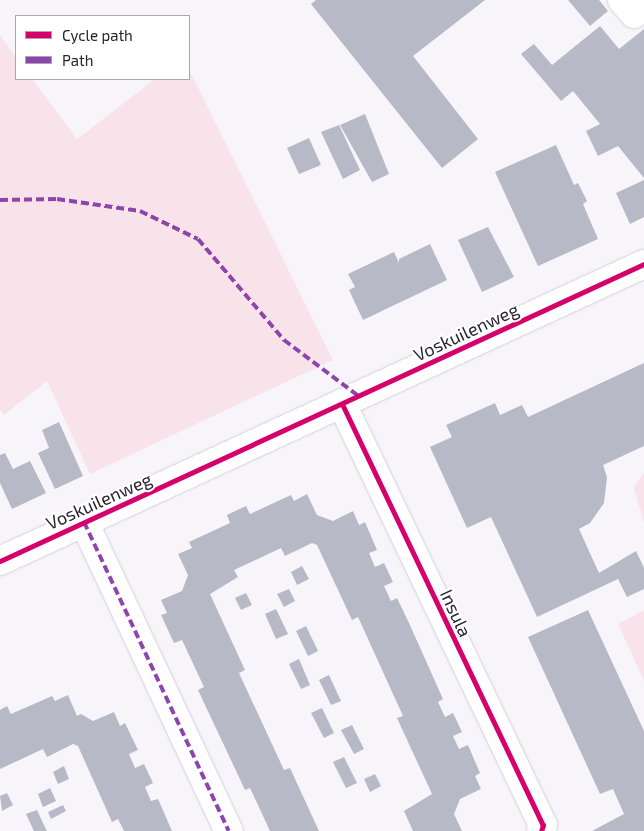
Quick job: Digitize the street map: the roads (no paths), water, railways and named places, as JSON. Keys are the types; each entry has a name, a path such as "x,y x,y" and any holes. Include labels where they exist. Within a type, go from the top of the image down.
{"street":[{"path":"622,0 634,14 644,5"},
{"name":"Voskuilenweg","path":"0,561 343,406 644,264"},
{"name":"Insula","path":"343,406 543,825 541,831"},
{"path":"84,522 229,831"}]}
